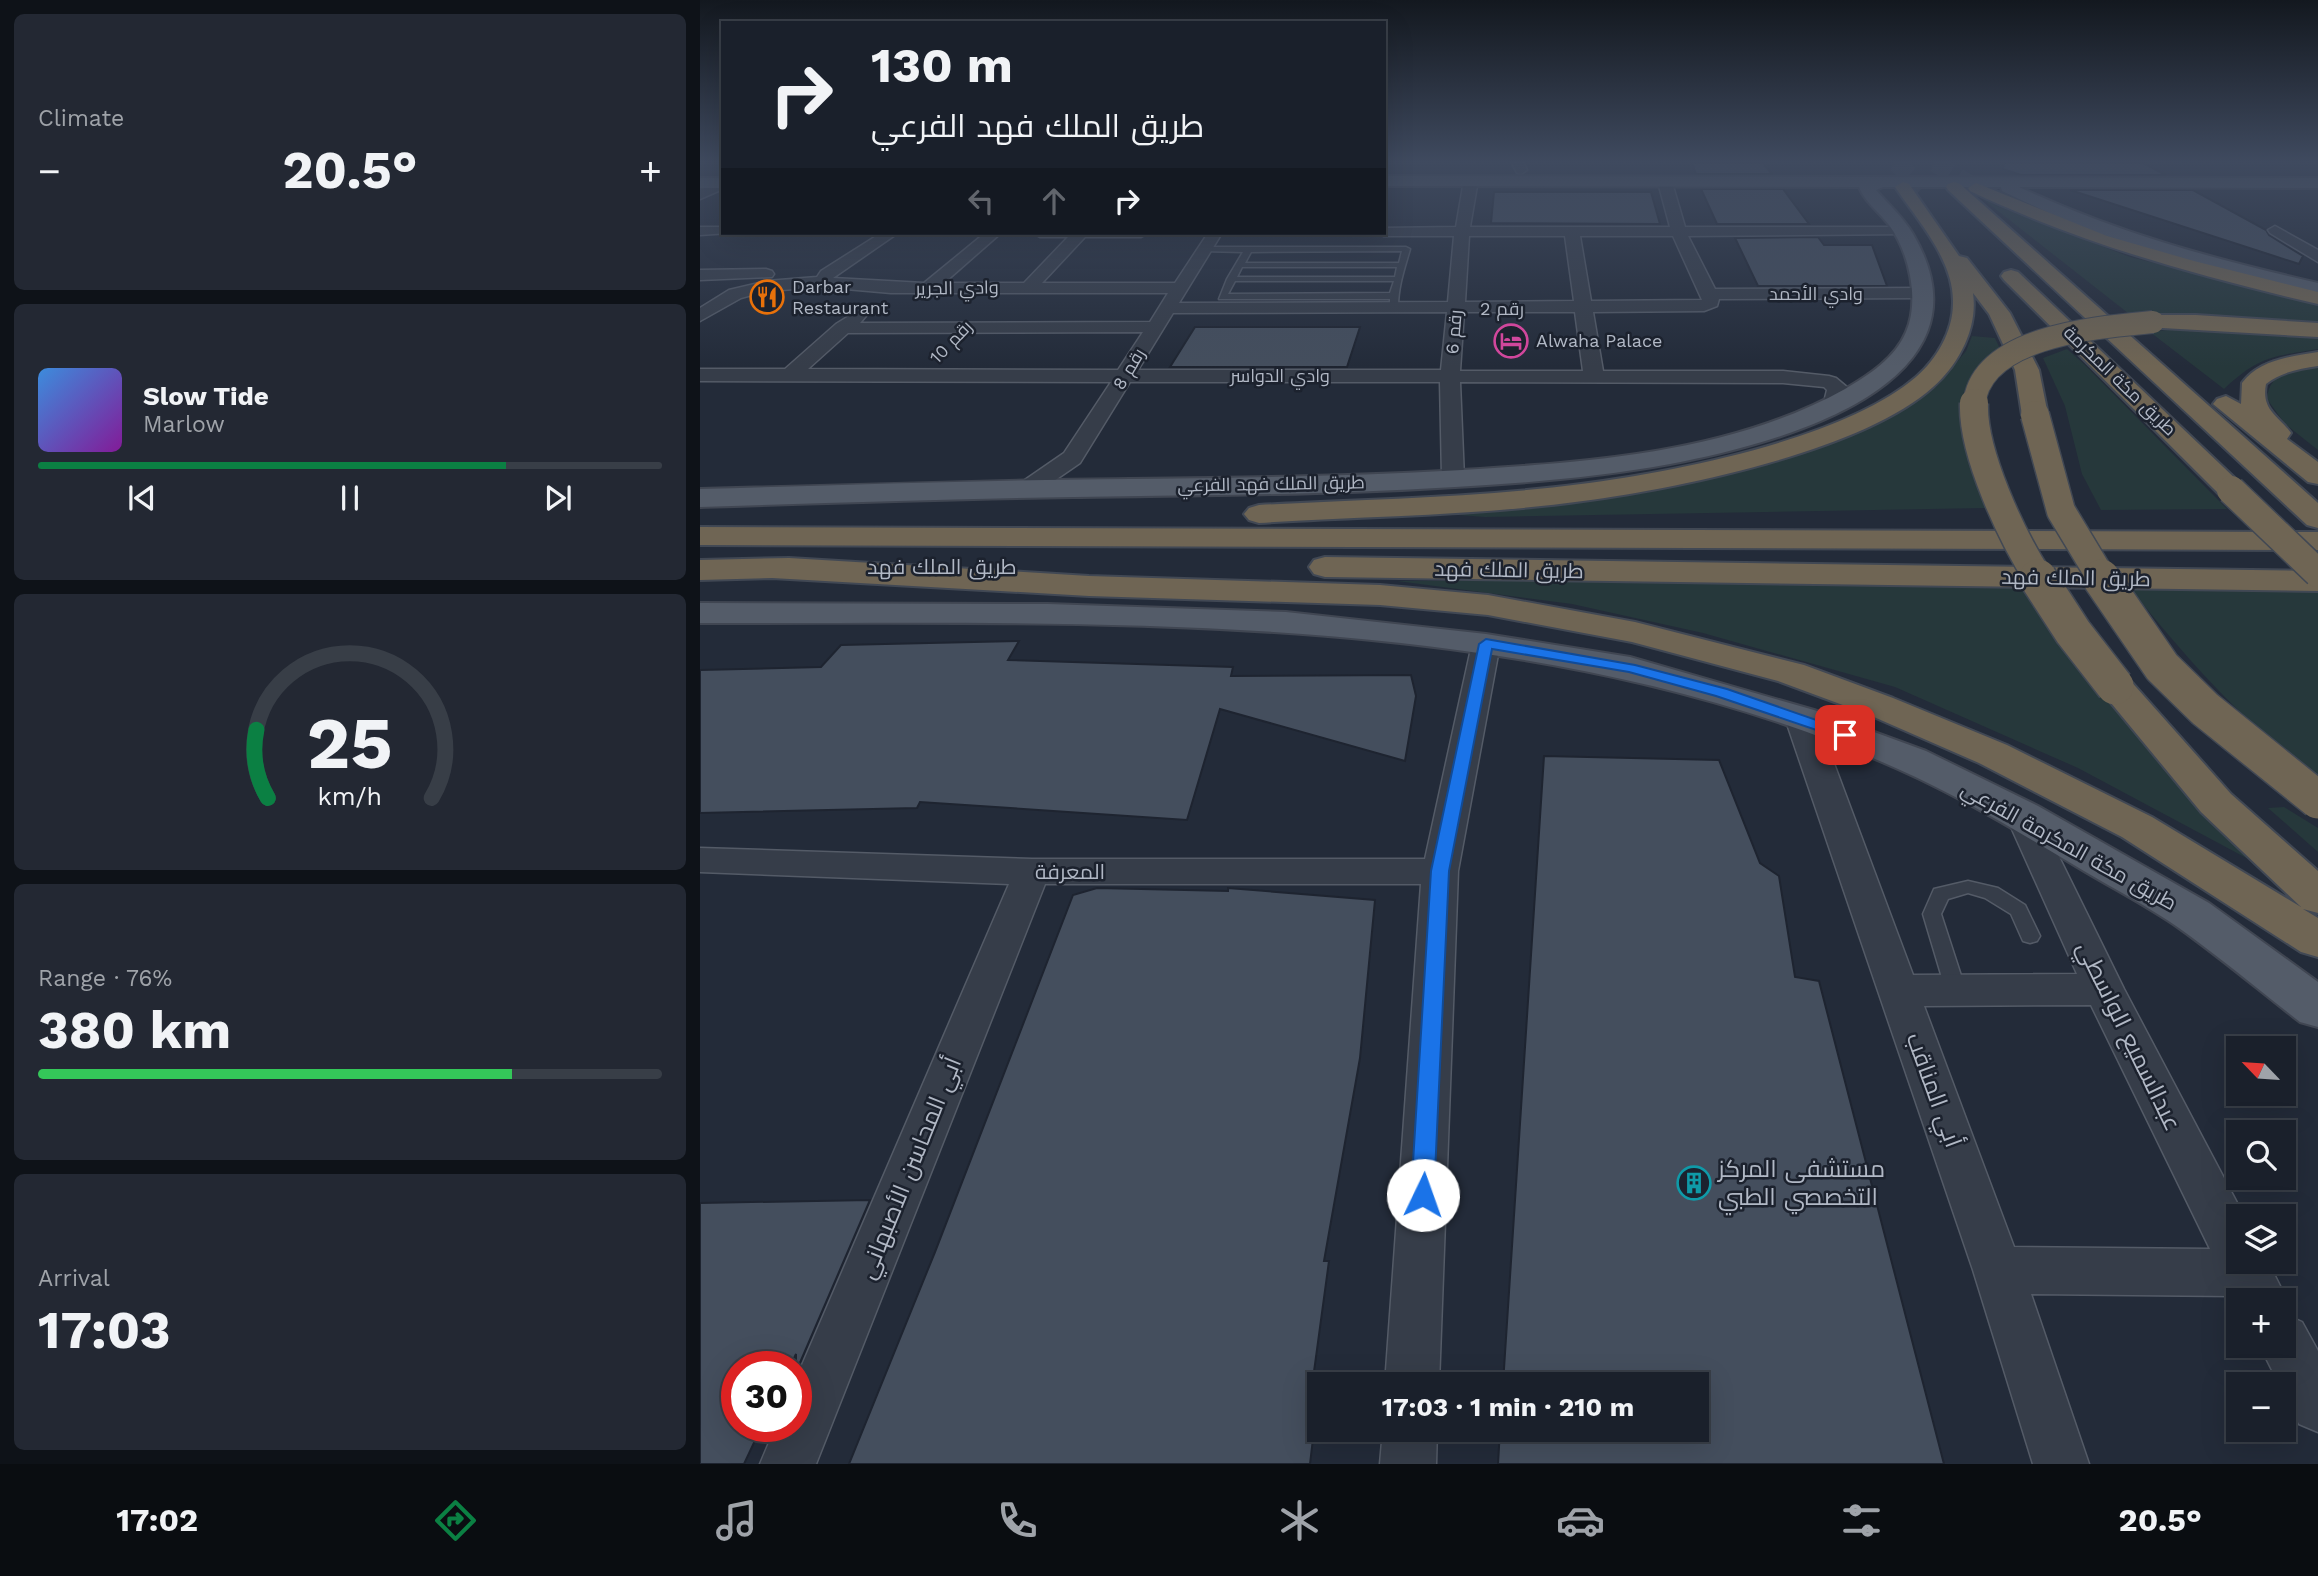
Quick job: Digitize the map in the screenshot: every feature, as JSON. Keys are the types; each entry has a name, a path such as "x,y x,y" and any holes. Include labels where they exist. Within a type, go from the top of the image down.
{"highway":[{"path":"782,536 1030,530 1487,502 1583,493 1722,467 1797,446 1840,429 1908,394 1932,374 1949,354 1960,327 1965,300 1946,231"},
{"path":"1949,231 1999,313 2027,370 2046,462 2061,511 2109,591 2162,667 2204,709 2318,800"},
{"name":"طريق مكة المكرمة","path":"2005,231 2017,247 2318,519"},
{"path":"2075,231 2232,278 2318,298"},
{"path":"2017,247 2145,338 2279,448 2318,476"},
{"name":"طريق مكة المكرمة","path":"1996,261 2318,573"},
{"path":"2318,330 2196,321 2153,322 2080,331 2020,349 1989,372 1980,384 1974,400 1975,424 2000,507 2053,603 2080,644 2216,803 2318,897"},
{"path":"2318,359 2297,362 2260,376 2255,382 2252,401 2267,423 2318,471"},
{"name":"طريق الملك فهد","path":"700,536 2318,541"},
{"name":"طريق الملك فهد","path":"700,570 1211,565 2318,581"},
{"path":"765,568 1089,586 1380,595 1488,605 1635,632 1791,673 1880,706 1993,754 2137,827 2318,940"}],"main road":[{"path":"1833,406 1881,378 1903,357 1917,336 1923,314 1923,293 1899,231"},
{"path":"2106,231 2234,270 2318,289"},
{"name":"طريق الملك فهد الفرعي","path":"700,498 1304,485 1453,478 1644,460 1769,429 1833,406"},
{"path":"700,613 1048,614 1260,621 1486,644 1630,668 1801,718"},
{"name":"طريق مكة المكرمة الفرعي","path":"1801,718 1912,760 2023,816 2193,915 2318,1008"}],"street":[{"path":"1386,232 1697,231"},
{"path":"2277,231 2318,257"},
{"name":"رقم 6","path":"1453,478 1450,378 1462,232"},
{"path":"1572,232 1594,377"},
{"path":"1679,232 1709,294"},
{"path":"825,278 888,235"},
{"path":"928,288 991,235"},
{"name":"رقم 10","path":"918,376 963,327 1003,292 1029,286 1079,235"},
{"name":"رقم 8","path":"1027,489 1072,458 1210,241"},
{"name":"وادي الجرير","path":"700,275 825,278 891,288 1029,286 1181,289"},
{"name":"وادي الجرير","path":"700,316 735,294 767,286 825,278"},
{"path":"790,375 891,288"},
{"name":"وادي الأحمد","path":"1709,294 1923,293"},
{"name":"رقم 2","path":"1168,308 1394,302 1455,309 1693,308 1711,302 1709,294"},
{"path":"842,328 1153,327"},
{"name":"وادي الدواسر","path":"700,375 1783,377 1829,382 1838,388 1833,406"},
{"path":"1413,1372 1440,871 1486,644"},
{"name":"أبي المناقب","path":"1801,718 1998,1270 2061,1464"},
{"name":"عبدالسميع الواسطي","path":"2023,816 2104,989 2226,1229"},
{"name":"المعرفة","path":"706,868 1032,872 1440,871"},
{"name":"أبي المحاسن الأصبهاني","path":"788,1464 1032,872"},
{"path":"1898,990 2104,989"},
{"path":"1998,1270 2226,1272"},
{"path":"2293,1358 2318,1405"},
{"path":"1408,1464 1409,1442"}],"lane":[{"path":"1210,241 1248,250 1406,249 1394,302 1222,297 1248,250"},
{"path":"1239,265 1404,265"},
{"path":"1231,279 1398,279"},
{"path":"1956,991 1932,914 1941,894 1968,887 1991,893 2018,910 2030,936"}],"shaded area":[{"path":"2024,231 2063,231 2130,257 2318,304 2318,324 2252,317 2133,317"},
{"path":"2183,328 2318,334 2318,349 2257,364 2224,389 2150,332"},
{"path":"1972,336 1995,338 2001,351 1975,370 1964,392 1959,411 1986,508 1485,517 1458,515 1645,493 1788,457 1887,416 1936,387 1966,351"},
{"path":"2067,349 2227,509 2101,510 2082,474 2065,406 2043,358"},
{"path":"2318,362 2318,450 2285,424 2267,399 2272,383 2278,377"},
{"path":"2019,580 2280,876 2078,768 1895,687 1703,633 1572,604 1397,581"},
{"path":"2125,582 2318,590 2318,779 2264,735 2215,687"},
{"path":"2284,807 2318,828 2318,852 2268,808"}],"building":[{"path":"2198,231 2267,231 2303,256 2299,264"},
{"path":"1818,237 1824,245 1872,245 1887,286 1758,286 1735,238"},
{"path":"1195,327 1360,327 1347,367 1170,367"},
{"path":"1019,641 1008,660 1233,667 1231,676 1411,675 1416,696 1405,761 1220,709 1187,820 920,802 917,808 700,813 700,670 821,667 841,645"},
{"name":"مستشفى المركز التخصصي الطبي","path":"1544,756 1719,760 1760,863 1779,876 1795,977 1819,981 1944,1464 1498,1464 1499,1442 1709,1442 1709,1372 1504,1372"},
{"path":"1097,888 1228,891 1228,888 1375,900 1360,1058 1324,1261 1329,1261 1314,1372 1307,1372 1307,1442 1313,1442 1310,1464 849,1464 935,1252 1073,895"},
{"path":"870,1200 805,1351 721,1351 721,1442 754,1442 744,1464 700,1464 700,1203"}],"place":[{"name":"Darbar Restaurant","path":"767,297"},
{"name":"Alwaha Palace","path":"1511,341"},
{"name":"مستشفى المركز التخصصي الطبي","path":"1694,1183"}],"route":[{"path":"1423,1195 1440,871 1486,644 1630,668 1721,693 1845,735"}]}
